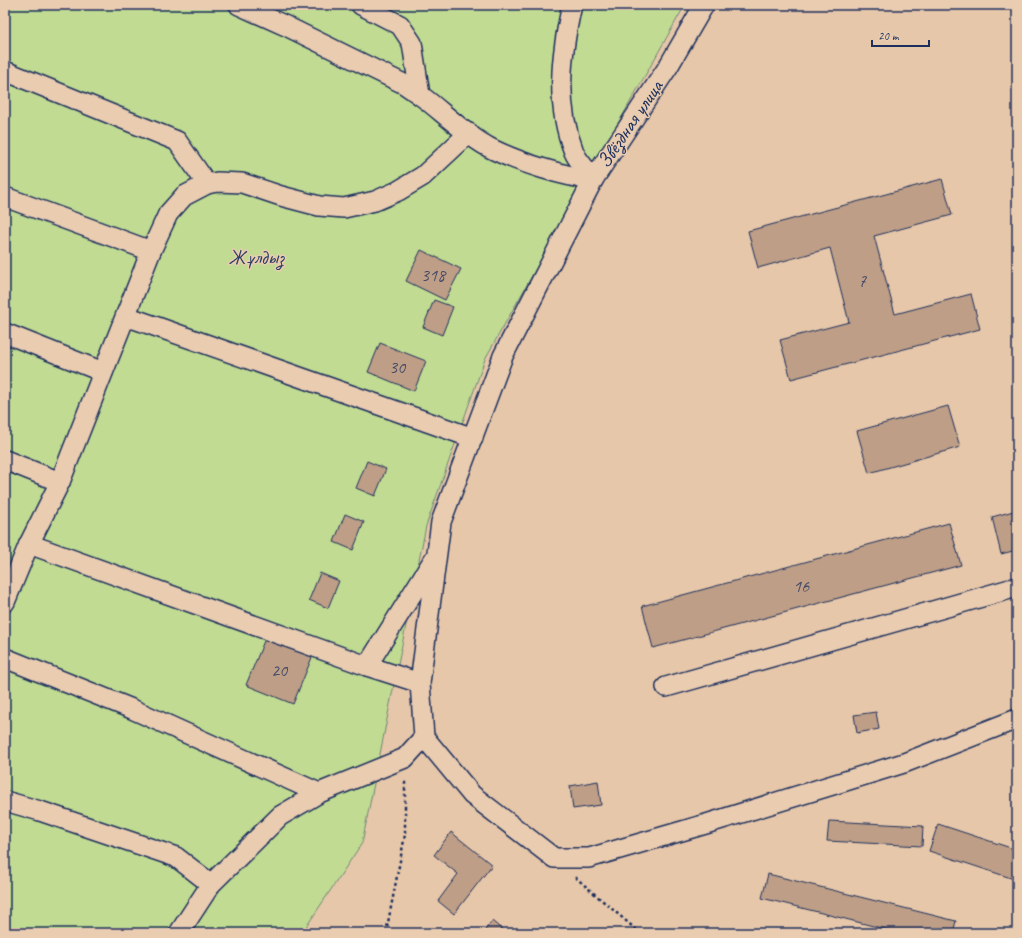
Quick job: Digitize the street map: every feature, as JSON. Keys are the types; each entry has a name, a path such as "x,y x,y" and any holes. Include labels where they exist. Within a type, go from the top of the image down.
{"street":[{"name":"Звёздная улица","path":"239,5 286,26 404,84 468,133 493,149 559,173 593,180 668,68 704,5"},
{"path":"360,5 400,25 412,43 420,95"},
{"path":"572,5 561,68 563,112 574,153 593,180 503,356 441,522 420,683 424,737 472,795 554,858 589,858 706,824 904,763 1017,719"},
{"path":"5,71 177,141 207,184"},
{"path":"5,602 29,544 60,482 151,252 168,214 184,196 207,184 217,182 242,183 281,196 319,206 344,208 375,201 398,191 423,176 468,133"},
{"path":"5,197 151,252"},
{"path":"126,316 473,438"},
{"path":"5,332 103,372"},
{"path":"5,460 60,482"},
{"path":"29,544 367,666 420,683"},
{"path":"367,666 436,556"},
{"path":"666,687 1017,588"},
{"path":"5,658 132,709 319,793"},
{"path":"179,933 211,884 280,816 319,793 405,758 424,737"},
{"path":"5,801 40,811 176,858 211,884"}],"path":[{"path":"386,933 405,835 405,758"},
{"path":"554,858 640,933"}],"green space":[{"name":"Жұлдыз","path":"5,5 685,5 485,359 426,526 362,843 302,933 5,933"}],"building":[{"path":"942,179 952,215 874,236 895,314 971,294 980,329 791,379 780,340 849,322 830,248 758,268 748,231"},
{"path":"421,250 461,269 445,300 406,281"},
{"path":"434,300 453,307 442,335 423,327"},
{"path":"380,343 426,361 414,391 368,372"},
{"path":"948,406 960,447 869,473 857,431"},
{"path":"367,461 386,469 375,496 356,488"},
{"path":"1017,510 1017,550 1001,554 992,517"},
{"path":"345,514 364,522 353,550 334,542"},
{"path":"949,523 961,565 653,648 642,606"},
{"path":"320,573 339,581 328,608 309,600"},
{"path":"266,636 313,655 293,704 246,685"},
{"path":"876,712 879,729 857,733 854,715"},
{"path":"598,781 601,805 573,809 570,786"},
{"path":"829,821 923,826 922,846 827,841"},
{"path":"938,824 1017,850 1017,880 929,851"},
{"path":"451,832 492,865 454,914 438,901 458,874 434,855"},
{"path":"768,874 956,921 953,933 901,933 762,898"},
{"path":"492,921 506,933 483,933"}]}
